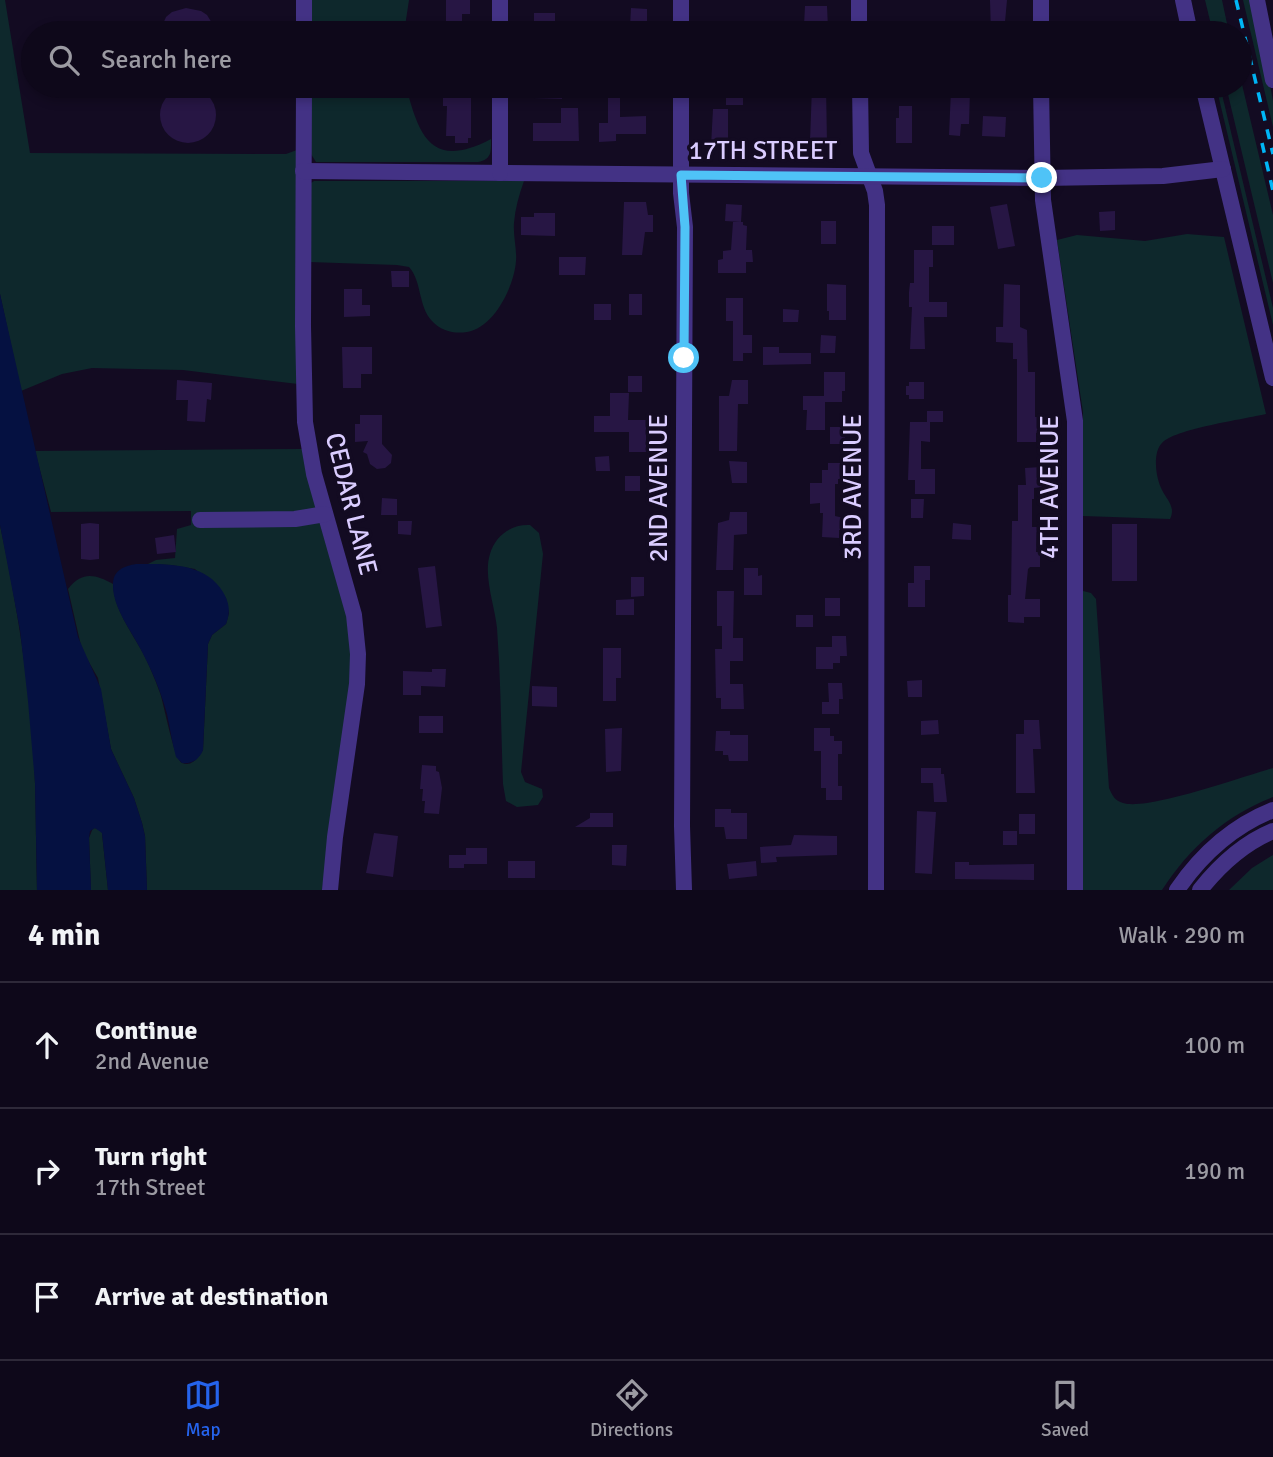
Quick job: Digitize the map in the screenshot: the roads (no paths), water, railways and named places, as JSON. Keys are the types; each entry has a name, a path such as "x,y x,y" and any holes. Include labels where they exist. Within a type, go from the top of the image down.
{"street":[{"path":"304,0 304,21"},
{"path":"500,0 500,21"},
{"path":"681,0 681,21"},
{"path":"859,0 859,21"},
{"path":"1041,0 1041,21"},
{"path":"1183,0 1188,21"},
{"path":"1257,0 1273,80"},
{"name":"CEDAR LANE","path":"304,98 304,400 310,457 350,599 358,654 357,684 330,890"},
{"path":"500,98 500,173"},
{"name":"2ND AVENUE","path":"681,98 681,175 685,227 682,813 684,890"},
{"name":"3RD AVENUE","path":"860,98 861,149 877,205 877,890"},
{"name":"4TH AVENUE","path":"1041,98 1045,211 1075,421 1075,890"},
{"path":"1206,98 1273,378"},
{"name":"17TH STREET","path":"303,171 1042,178 1163,176 1223,169"},
{"path":"201,520 302,519 325,514"},
{"path":"1177,890 1201,860 1224,839 1256,817 1273,810"},
{"path":"1199,890 1230,859 1255,840 1273,831"}],"railway":[{"path":"1236,0 1241,21"},
{"path":"1252,67 1273,154"},
{"path":"1262,143 1273,191"}]}
